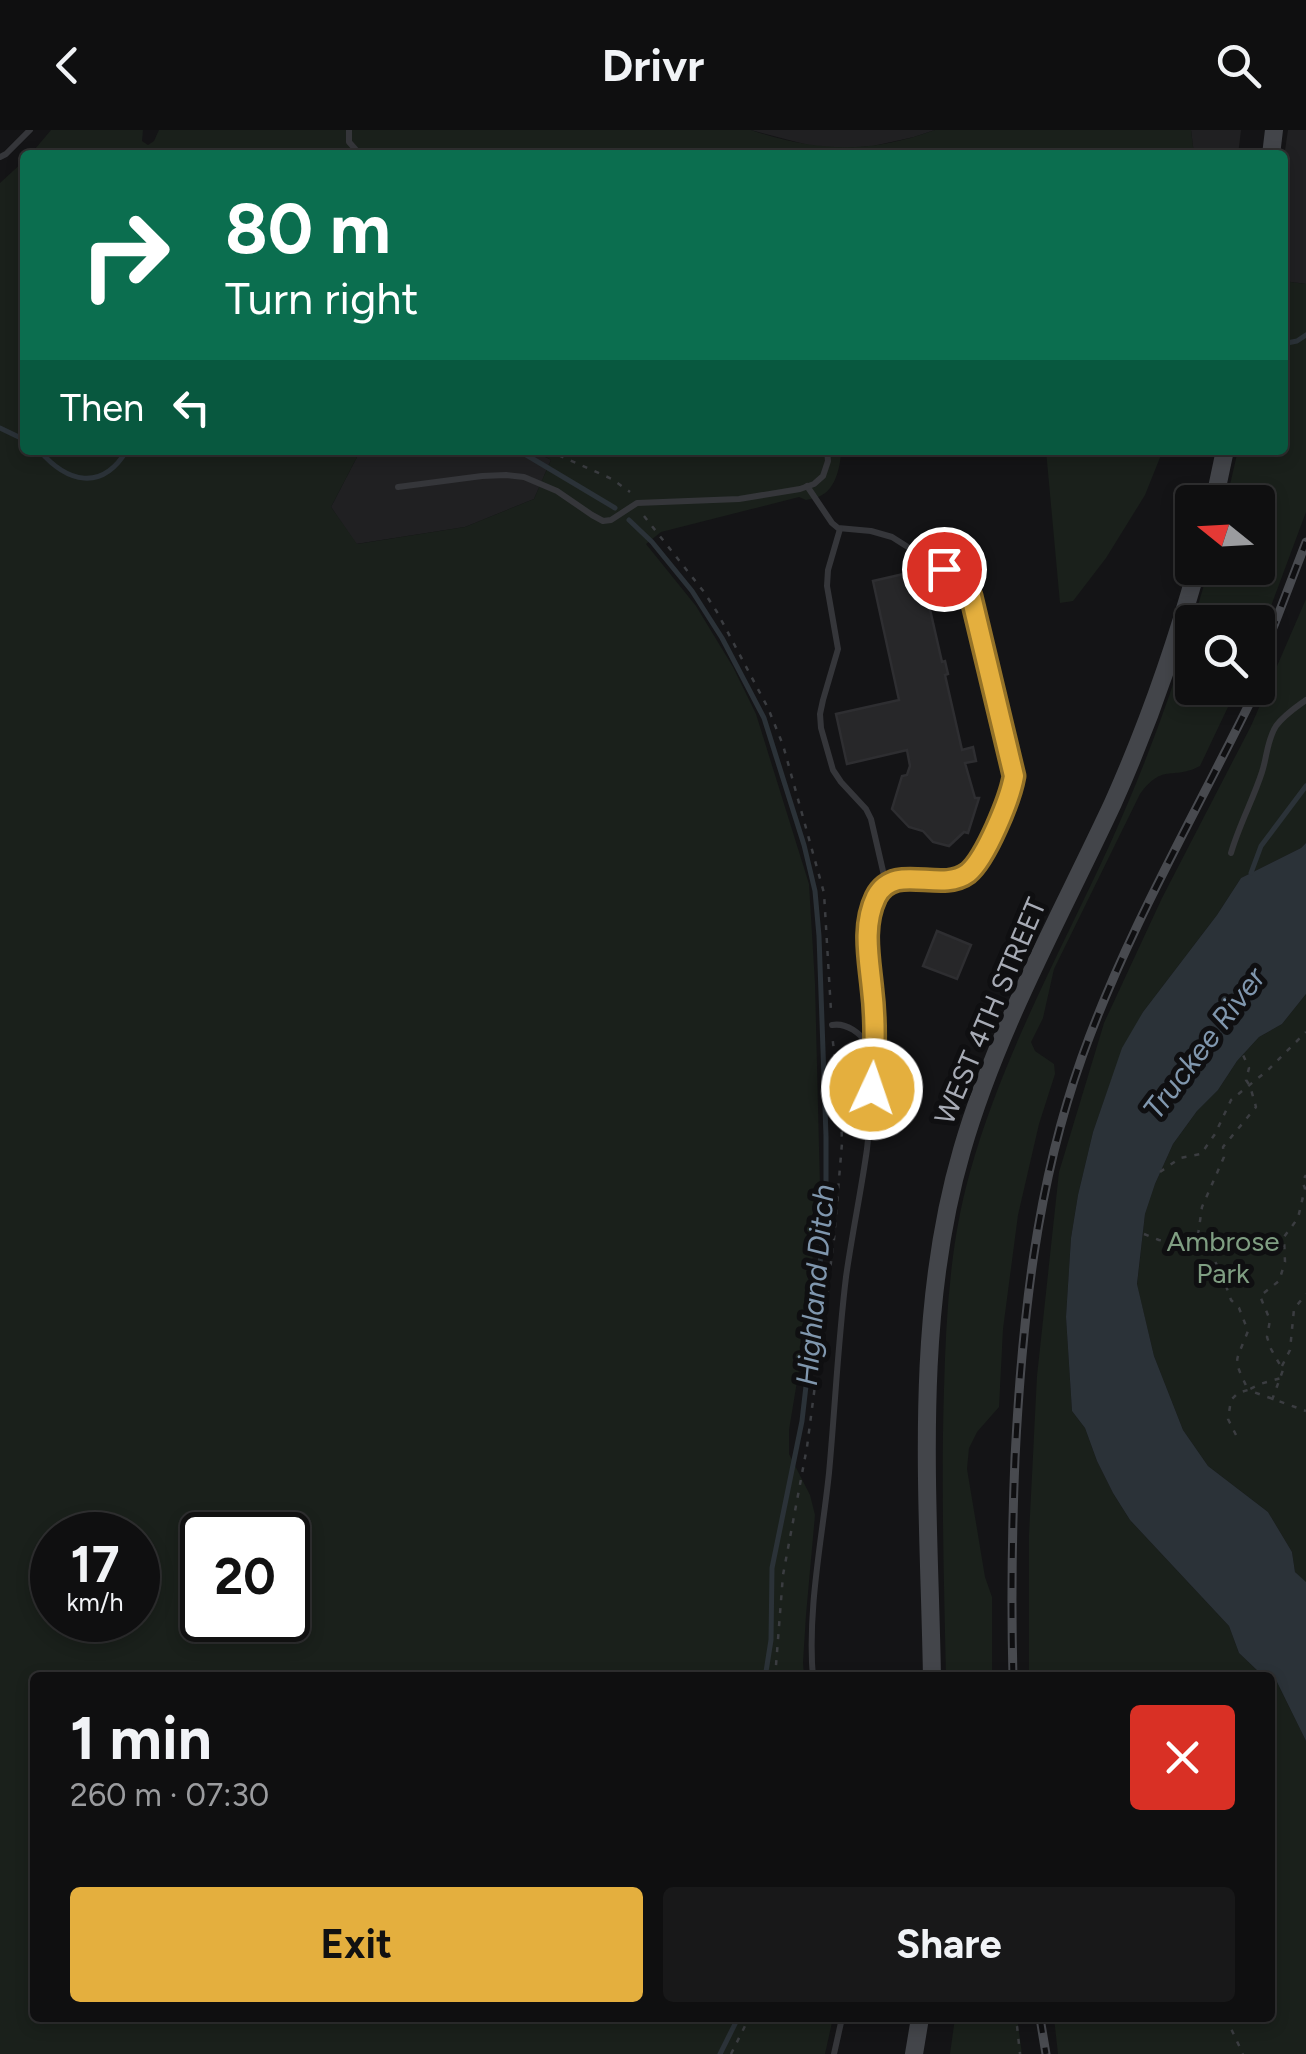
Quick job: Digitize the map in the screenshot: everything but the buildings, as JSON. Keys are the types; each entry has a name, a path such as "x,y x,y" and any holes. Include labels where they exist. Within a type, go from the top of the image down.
{"main road":[{"path":"1218,485 1225,455"},
{"name":"WEST 4TH STREET","path":"932,1672 927,1388 940,1241 961,1152 992,1061 1133,754 1192,585"},
{"path":"914,2054 919,2022"}],"lane":[{"path":"0,157 30,130"},
{"path":"398,487 482,476 524,477 557,491 603,521 637,503 739,499 808,486 823,476 827,455"},
{"path":"808,486 840,529 892,536 965,586 974,606 1014,776 1008,800 969,872 952,879 906,879 886,884 872,908 866,945 874,1050 866,1149 846,1277 814,1616 812,1672"},
{"path":"840,529 826,586 838,649 823,700 821,728 840,782 871,819 886,884"},
{"path":"1231,853 1276,727 1306,700"},
{"path":"832,1024 852,1029 874,1050"},
{"path":"834,2054 841,2022"}],"path":[{"path":"559,455 628,488 646,521 704,592 768,708 824,894 842,1143 834,1239 807,1447 783,1575 775,1672"},
{"path":"1160,1172 1180,1158 1201,1154 1231,1100 1306,1032"},
{"path":"1198,1237 1202,1207 1224,1157 1223,1148 1256,1107 1246,1080 1249,1068 1243,1054"},
{"path":"1272,1400 1283,1370 1268,1337 1270,1320 1260,1296 1279,1281 1284,1237 1298,1218 1306,1175"},
{"path":"1144,1234 1175,1242 1198,1237 1210,1242 1231,1300 1239,1308 1248,1331 1236,1359 1248,1390 1306,1411"},
{"path":"1281,1367 1290,1350 1294,1309 1306,1294"},
{"path":"1236,1434 1228,1419 1231,1400 1238,1393 1281,1378"},
{"path":"731,2054 746,2022"},
{"path":"1228,2022 1242,2054"},
{"path":"1016,2026 1020,2054"}],"shaded area":[{"path":"751,130 935,130 873,146 837,149"},
{"path":"1191,130 1241,130 1239,150 1193,150"},
{"path":"1288,130 1306,130 1306,284 1288,282"},
{"path":"358,455 542,455 551,460 534,499 465,527 356,544 331,507"}],"green space":[{"path":"51,130 143,130 142,141 148,145 159,130 751,130 798,143 843,147 888,143 935,130 1191,130 1193,150 34,150"},
{"path":"20,165 20,455 358,455 331,507 357,544 465,527 534,499 551,460 542,455 840,455 834,481 820,496 806,500 799,497 661,532 646,544 696,606 756,714 809,884 820,1188 804,1339 789,1430 789,1454 810,1495 815,1515 804,1672 30,1672 30,2022 832,2022 825,2054 0,2054 0,183"},
{"path":"1288,282 1306,284 1306,512 1271,605 1198,605 1204,585 1275,585 1275,485 1230,485 1237,455 1288,455"},
{"path":"1046,455 1161,455 1145,495 1106,558 1073,601 1060,603"},
{"path":"1306,599 1306,843 1241,878 1143,1012 1112,1078 1093,1132 1071,1238 1066,1317 1072,1411 1085,1428 1113,1493 1130,1520 1229,1626 1239,1653 1259,1672 1029,1672 1029,1535 1037,1376 1059,1172 1104,1023 1162,898 1260,705 1275,705 1275,671"},
{"path":"1175,677 1175,705 1229,705 1200,766 1155,778 1140,794 1054,969 1043,1018 1031,1042 1035,1051 1054,1064 1055,1074 1018,1215 1003,1329 999,1407 977,1432 969,1448 967,1469 985,1577 992,1597 992,1672 946,1672 945,1362 950,1280 963,1199 998,1088 1133,790"},
{"name":"Ambrose Park","path":"1306,994 1306,1583 1295,1572 1292,1552 1268,1512 1208,1466 1183,1430 1154,1356 1137,1285 1145,1214 1173,1144 1237,1061 1259,1037 1282,1024"},
{"path":"1275,1680 1306,1741 1306,2054 1058,2054 1054,2022 1275,2022"},
{"path":"954,2022 1018,2022 1022,2054 950,2054"}],"water":[{"name":"Truckee River","path":"1306,843 1306,994 1282,1024 1259,1037 1237,1061 1173,1144 1145,1214 1137,1284 1154,1356 1183,1430 1208,1466 1268,1512 1292,1552 1295,1572 1306,1582 1306,1741 1275,1680 1275,1672 1259,1672 1239,1653 1229,1626 1130,1520 1113,1493 1085,1428 1072,1411 1066,1317 1078,1195 1093,1132 1122,1048 1143,1012 1241,878"}],"waterway":[{"path":"1288,343 1306,335"},
{"path":"0,428 20,438"},
{"path":"44,455 61,470 84,478 107,472 123,455"},
{"name":"Highland Ditch","path":"526,455 615,508"},
{"name":"Highland Ditch","path":"629,520 692,591 764,718 815,891 826,1211 802,1421 772,1568 771,1640 766,1672"},
{"path":"1251,873 1261,846 1306,786"},
{"name":"Highland Ditch","path":"720,2054 736,2022"}],"railway":[{"path":"1275,623 1306,542"},
{"path":"1013,1672 1018,1407 1034,1254 1053,1155 1082,1057 1120,962 1248,705"},
{"path":"1041,2022 1046,2054"}],"route":[{"path":"872,1089 873,1006 866,945 878,893 896,880 952,879 969,872 1008,800 1014,776 971,596 944,569"}]}
